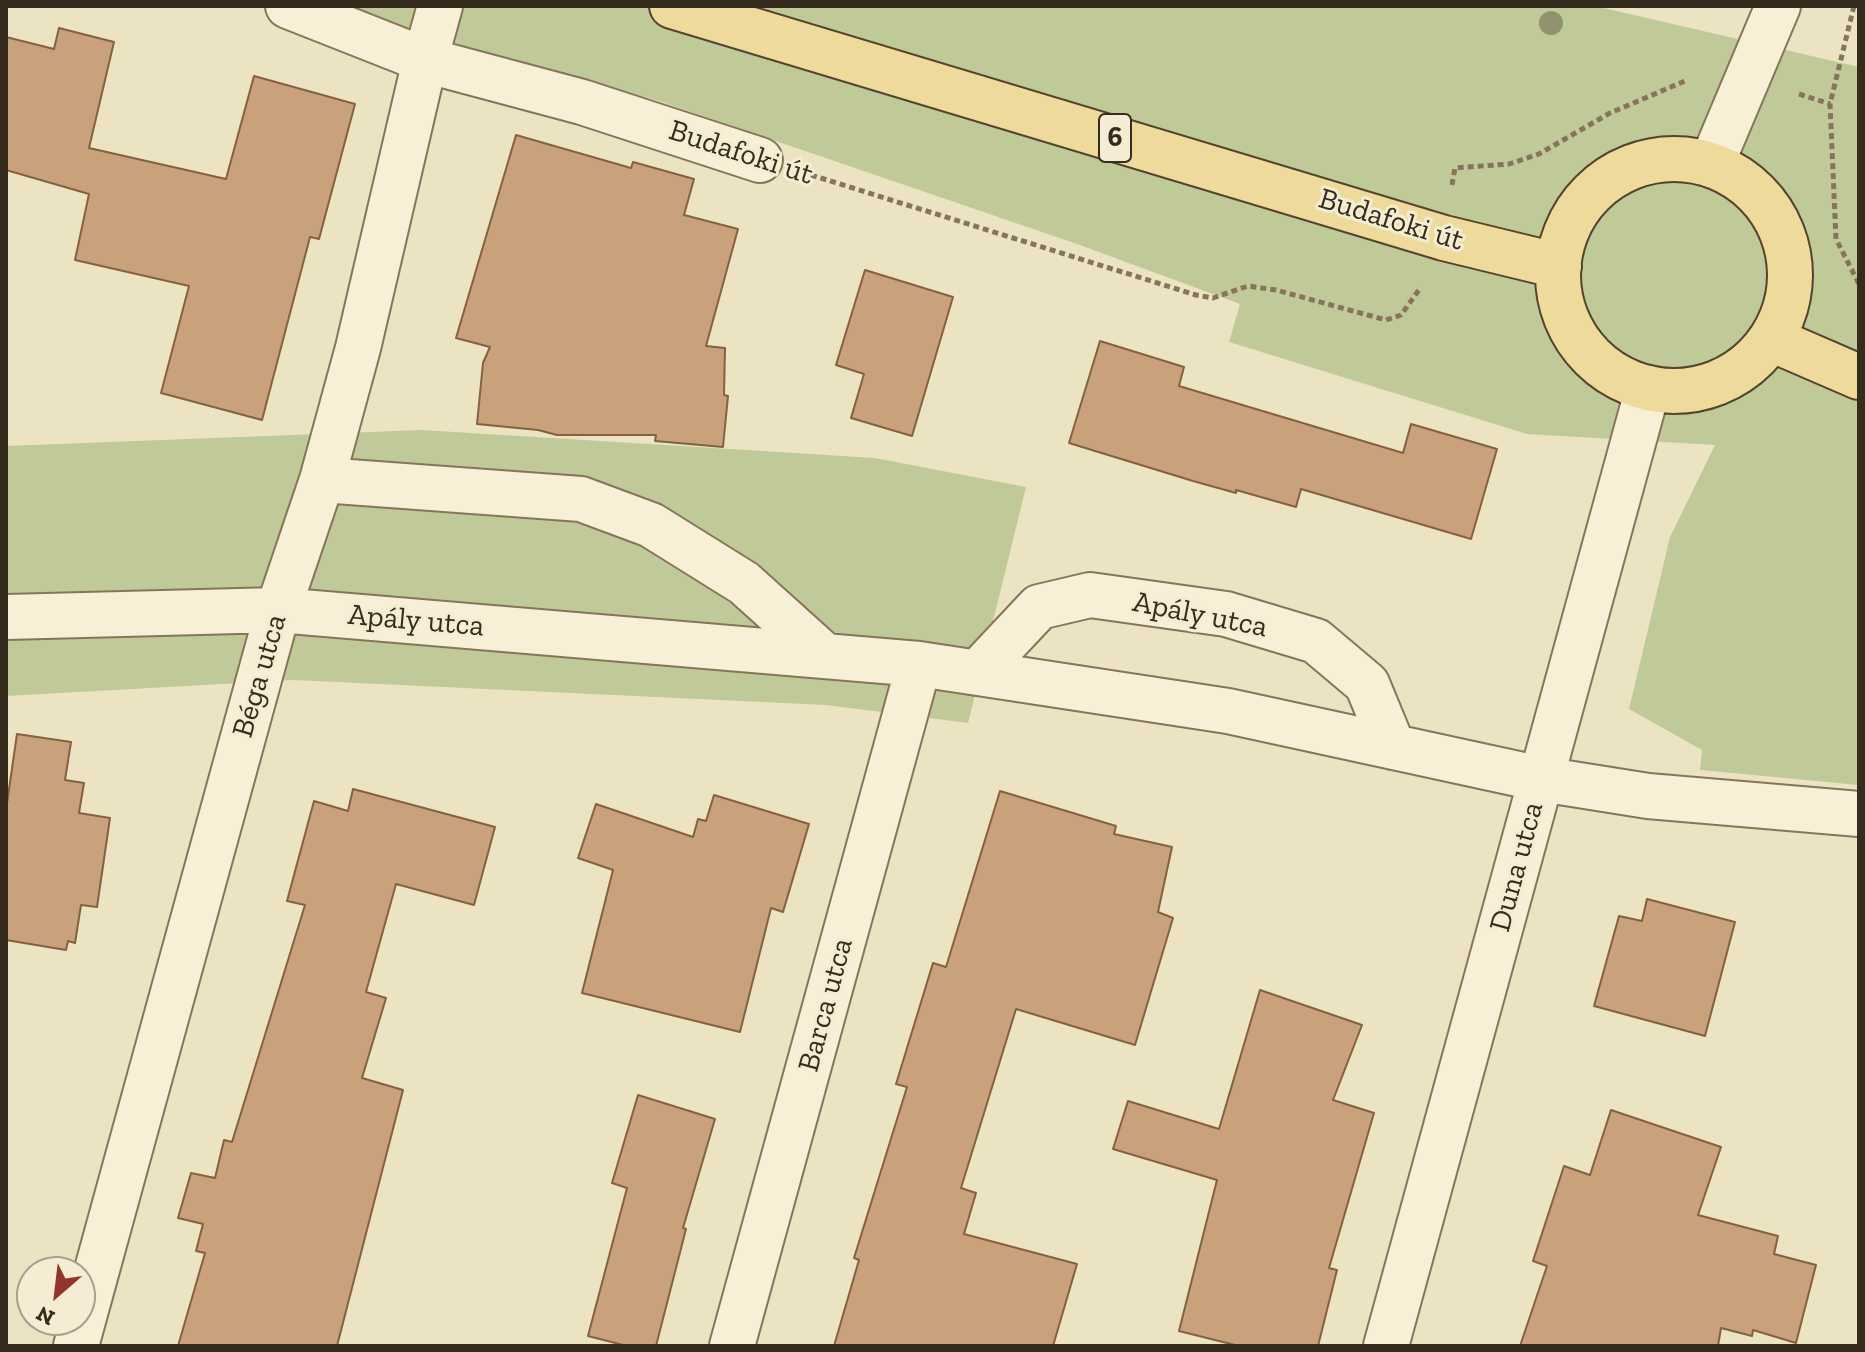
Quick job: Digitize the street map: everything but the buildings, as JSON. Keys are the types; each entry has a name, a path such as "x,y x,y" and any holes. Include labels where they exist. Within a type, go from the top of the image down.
{"main road":[{"name":"Budafoki út","path":"672,6 1444,238 1559,266"},
{"path":"1673,157 1711,165 1742,181 1768,205 1784,234 1791,272 1785,309 1771,339 1750,364 1717,384 1684,391 1648,388 1608,371 1580,344 1560,307 1559,266 1567,234 1583,201 1609,179 1641,163 1673,157"},
{"path":"1771,339 1859,377"}],"street":[{"name":"Budafoki út","path":"288,6 425,60 582,102 760,160"},
{"name":"Béga utca","path":"76,1346 278,610 322,480 358,348 440,6"},
{"path":"1711,165 1778,6"},
{"name":"Duna utca","path":"1386,1346 1648,388"},
{"path":"322,480 581,499 651,525 744,583 825,656"},
{"name":"Apály utca","path":"977,673 1039,607 1090,595 1226,614 1316,641 1367,684 1393,747"},
{"name":"Apály utca","path":"6,617 278,610 919,664 1228,711 1541,779 1648,796 1859,814"},
{"name":"Barca utca","path":"732,1346 919,664"}],"path":[{"path":"1854,6 1830,104 1836,239 1859,284"},
{"path":"1451,192 1455,168 1509,164 1539,154 1610,113 1683,83 1692,72"},
{"name":"Budafoki út","path":"760,160 1196,295 1213,298 1248,286 1276,290 1386,320 1401,315 1420,287 1427,282"}],"green space":[{"path":"335,6 1595,6 1859,67 1859,785 1700,770 1702,750 1629,709 1670,537 1715,445 1527,434 1229,342 1240,304 1077,244 656,100 460,47"},
{"path":"422,430 875,458 1026,487 968,723 826,705 294,680 6,696 6,446"}]}
